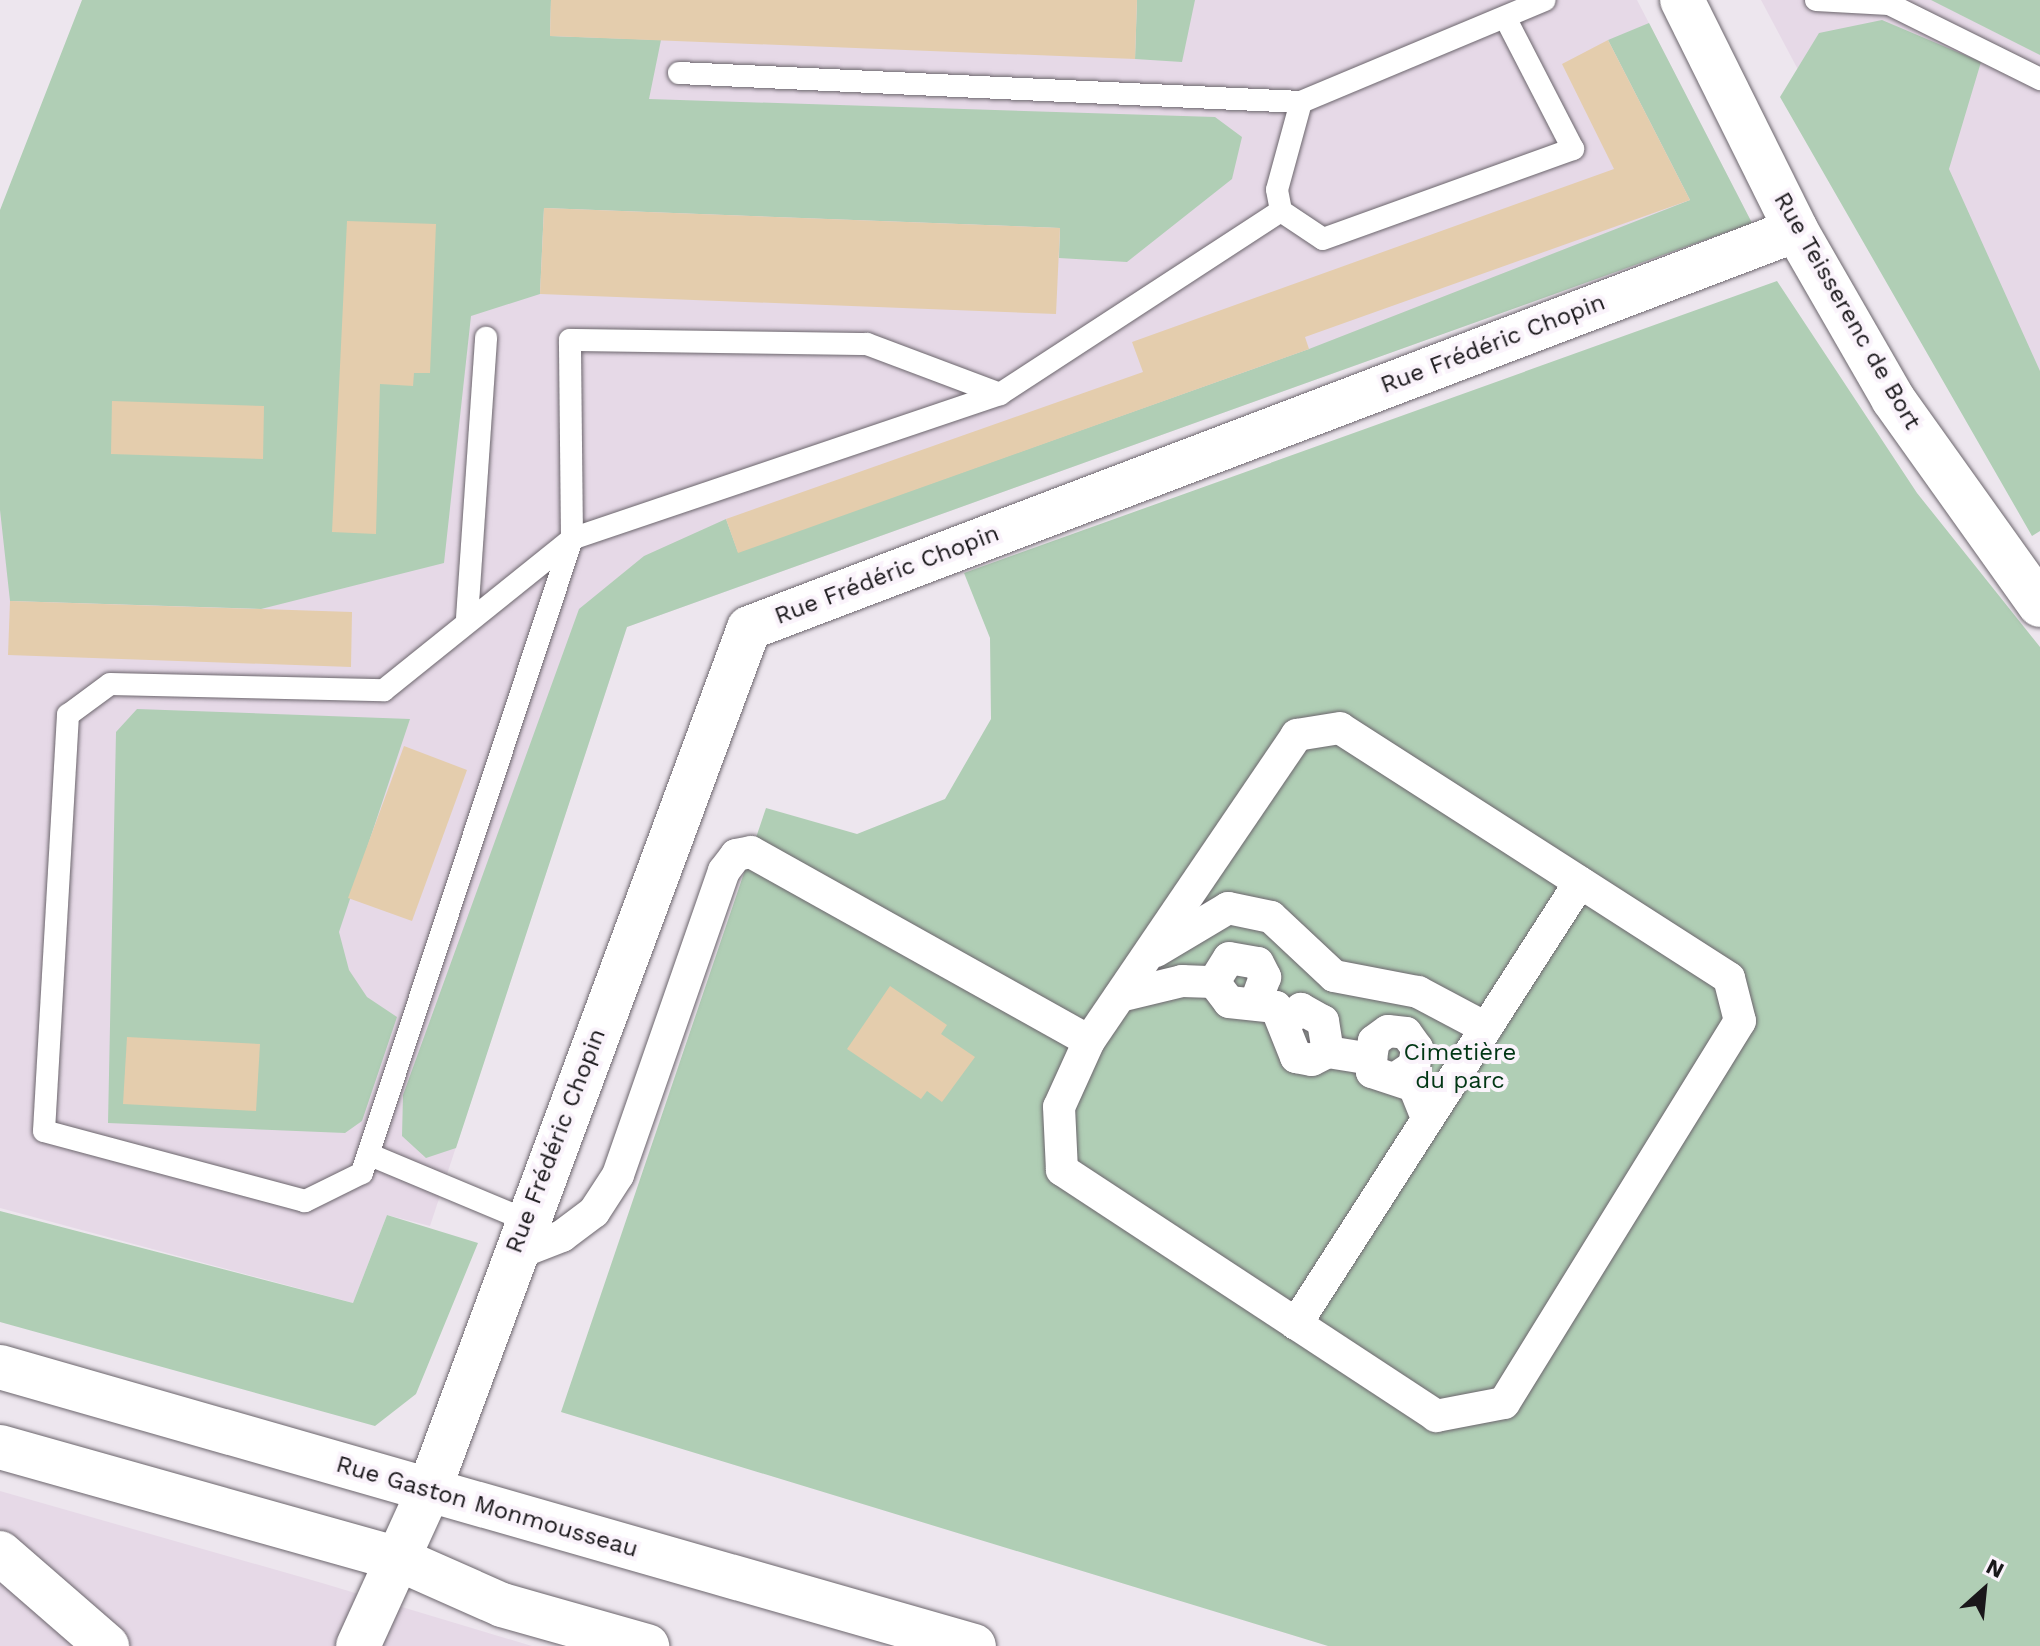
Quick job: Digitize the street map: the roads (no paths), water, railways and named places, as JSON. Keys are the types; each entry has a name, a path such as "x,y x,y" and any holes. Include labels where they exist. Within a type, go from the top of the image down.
{"street":[{"name":"Rue Teisserenc de Bort","path":"1682,0 1796,230 1893,399 2031,580"},
{"name":"Rue Frédéric Chopin","path":"358,1646 429,1490 519,1237 749,628 1796,230"},
{"path":"1340,728 1580,882 1729,978 1740,1021 1504,1403 1436,1416 1062,1170 1059,1107 1089,1041 1297,735 1340,728"},
{"path":"519,1237 562,1236 594,1212 618,1175 724,871 736,855 751,852 1089,1041"},
{"path":"1296,1324 1580,882"},
{"path":"1146,957 1228,908 1271,917 1334,976 1418,992 1486,1028"},
{"path":"1120,996 1182,981 1214,982 1229,958 1258,963 1265,977 1255,1004 1276,1007 1286,1022 1301,1009 1323,1021 1328,1052 1371,1059"},
{"path":"1399,1076 1414,1066 1417,1048 1406,1033 1388,1031 1374,1041 1372,1072 1399,1076 1414,1086 1427,1119"},
{"name":"Rue Gaston Monmousseau","path":"0,1367 974,1646"},
{"path":"0,1447 396,1558 502,1605 647,1646"},
{"path":"0,1553 107,1646"}],"lane":[{"path":"679,73 1301,102 1545,0"},
{"path":"1816,0 1889,4 2040,79"},
{"path":"1301,102 1277,190 1281,211 1323,239 1573,149 1505,17"},
{"path":"1000,394 867,344 570,340 572,539 362,1173 305,1201 44,1131 68,715 110,684 384,690 467,618 572,539 1000,394 1281,211"},
{"path":"467,618 486,338"},
{"path":"368,1154 519,1237"}],"park label":[{"name":"Cimetière du parc","path":"1460,1067"}]}
